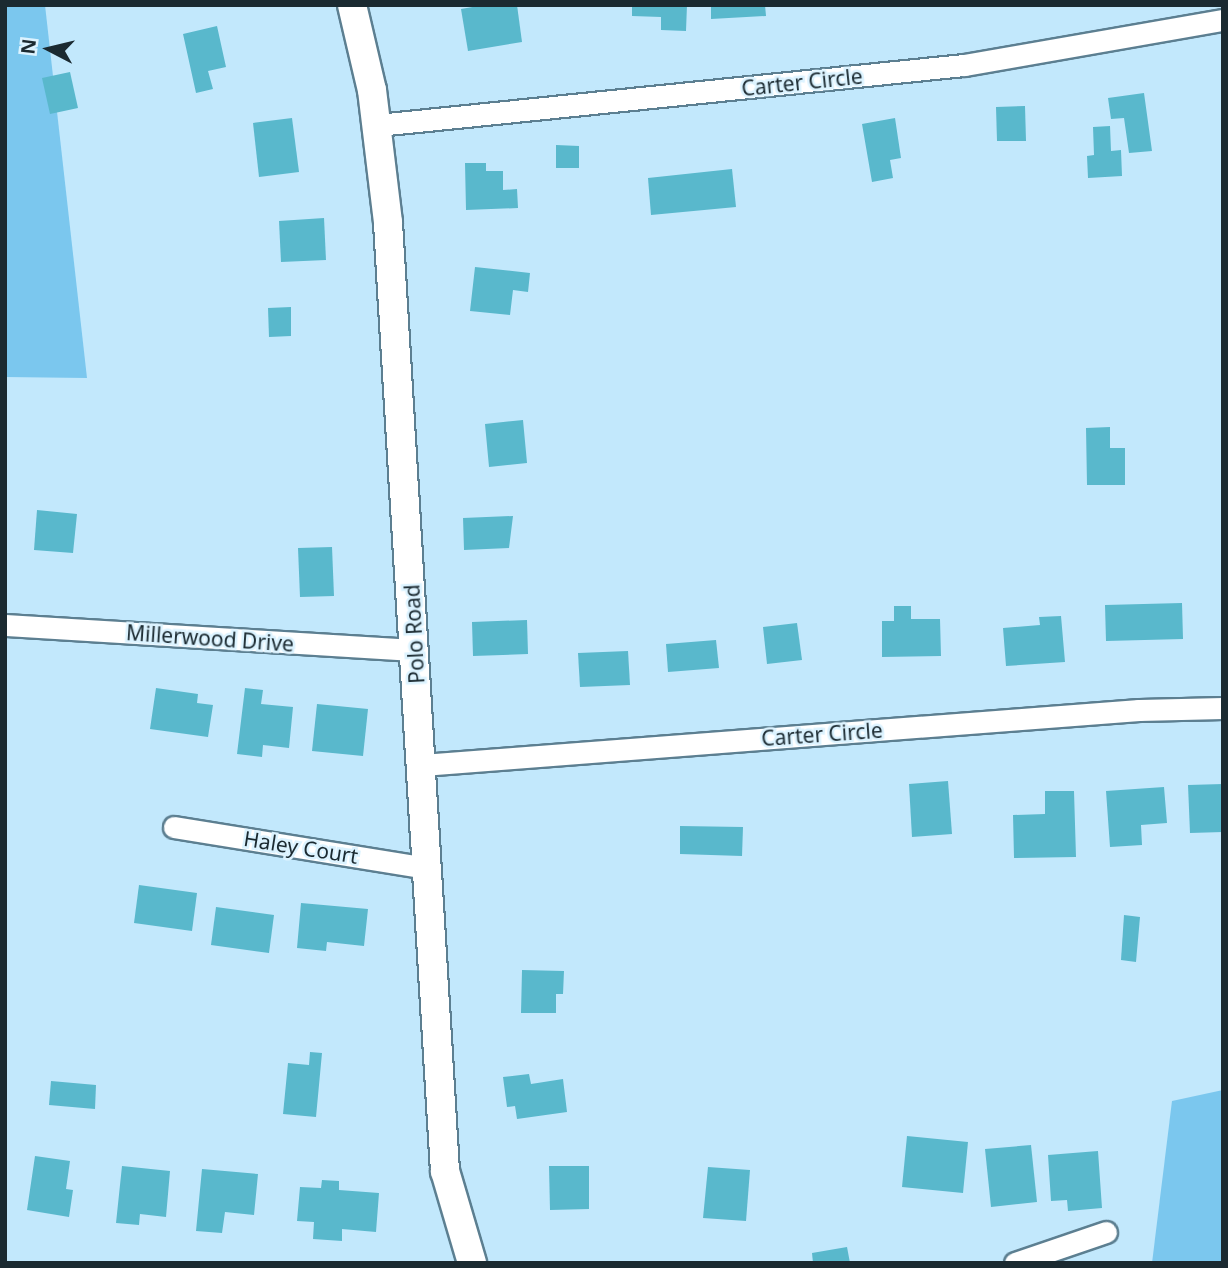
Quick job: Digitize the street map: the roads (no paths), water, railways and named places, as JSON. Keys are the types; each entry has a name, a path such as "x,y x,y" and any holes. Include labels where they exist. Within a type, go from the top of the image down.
{"main road":[{"name":"Polo Road","path":"352,5 378,125 388,223 446,1171 472,1263"}],"street":[{"name":"Carter Circle","path":"378,125 964,65 1223,20"},
{"name":"Millerwood Drive","path":"5,625 415,650"},
{"name":"Carter Circle","path":"422,765 1139,710 1223,708"},
{"name":"Haley Court","path":"174,827 428,868"},
{"path":"1015,1263 1106,1233"}]}
